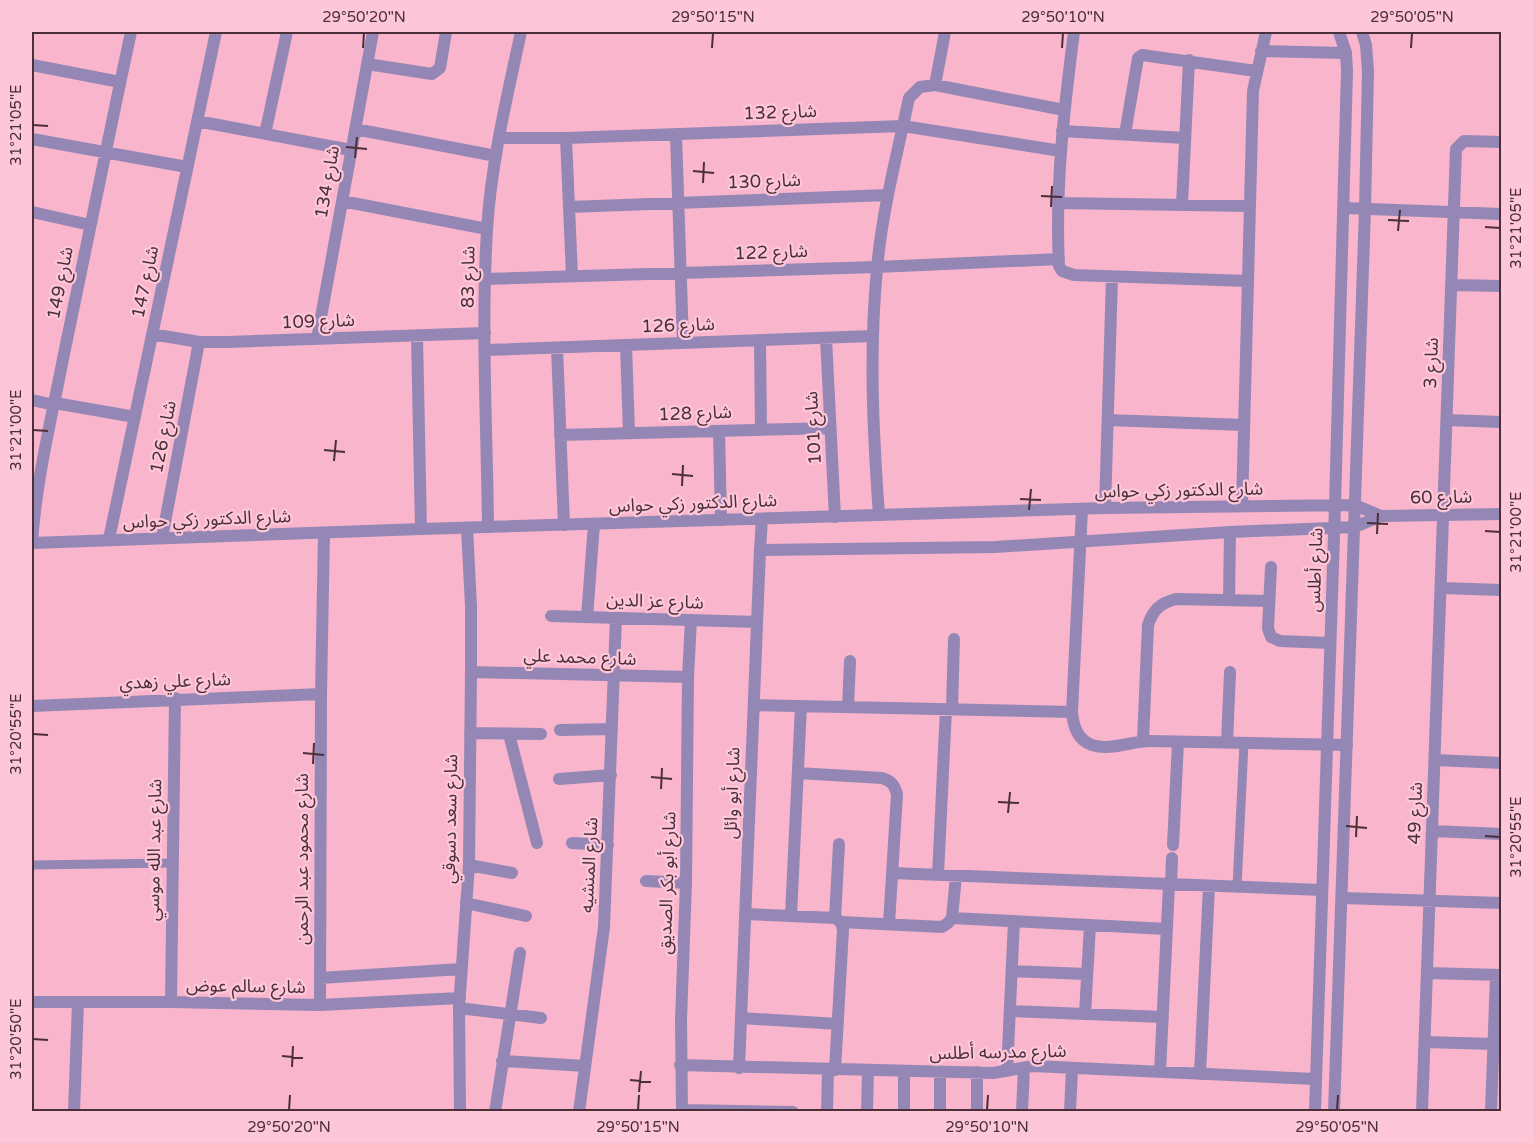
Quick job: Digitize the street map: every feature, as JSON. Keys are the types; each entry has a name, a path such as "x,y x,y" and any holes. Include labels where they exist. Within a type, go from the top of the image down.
{"street":[{"name":"شارع 149","path":"32,543 35,507 54,404 132,32"},
{"name":"شارع 147","path":"109,539 216,32"},
{"path":"265,134 287,32"},
{"name":"شارع 134","path":"317,339 373,32"},
{"path":"367,64 432,74 440,68 446,32"},
{"name":"شارع 83","path":"489,527 485,333 487,229 499,138 520,32"},
{"path":"935,86 945,32"},
{"path":"1074,32 1062,131 1058,202 1059,260 1062,271 1067,275 1248,281"},
{"path":"1242,506 1253,91 1266,32"},
{"name":"شارع أطلس","path":"1315,1112 1344,208 1346,53 1339,32"},
{"path":"1334,1112 1365,209 1368,71 1366,45 1362,32"},
{"path":"1261,51 1346,53"},
{"path":"1125,134 1140,56 1144,54 1256,71"},
{"path":"1182,205 1189,60"},
{"path":"32,65 120,82"},
{"path":"879,515 871,403 872,336 877,267 888,195 909,98 914,92 928,85 1064,110"},
{"path":"197,121 351,150"},
{"name":"شارع 132","path":"499,138 566,138 903,126 1061,152"},
{"path":"355,129 496,156"},
{"path":"1062,131 1185,138"},
{"path":"676,134 683,343"},
{"path":"566,138 572,276"},
{"path":"32,139 187,167"},
{"name":"شارع 3","path":"1443,515 1455,153 1457,146 1468,141 1502,142"},
{"name":"شارع 130","path":"569,207 888,195"},
{"path":"342,201 487,229"},
{"path":"1058,202 1250,206"},
{"path":"1344,208 1502,214"},
{"path":"32,212 90,225"},
{"name":"شارع 122","path":"485,279 1059,260"},
{"path":"1105,508 1112,277"},
{"path":"1451,285 1502,286"},
{"name":"شارع 109","path":"152,334 199,342 485,333"},
{"path":"417,336 421,529"},
{"name":"شارع 126","path":"486,350 872,336"},
{"name":"شارع 101","path":"826,338 835,517"},
{"path":"760,340 761,429"},
{"name":"شارع 126","path":"162,538 199,342"},
{"path":"626,345 629,433"},
{"path":"557,348 564,525"},
{"path":"32,400 135,417"},
{"path":"1108,420 1244,425"},
{"path":"1447,420 1502,422"},
{"name":"شارع 128","path":"560,435 830,428"},
{"path":"718,430 721,520"},
{"path":"32,454 45,454"},
{"name":"شارع الدكتور زكي حواس","path":"32,543 1105,508 1355,505"},
{"name":"شارع 60","path":"1355,505 1381,516"},
{"path":"1082,510 1072,712 1073,725 1079,736 1088,744 1100,747 1143,741 1347,745"},
{"name":"شارع 60","path":"1355,527 1381,516 1502,514"},
{"name":"شارع 49","path":"1422,1112 1443,515"},
{"name":"شارع أبو وائل","path":"739,1068 762,519"},
{"path":"587,617 594,524"},
{"path":"760,550 995,547 1230,532 1355,527"},
{"name":"شارع سعد دسوقي","path":"460,1112 459,1003 469,864 471,672 471,606 466,528"},
{"path":"1229,600 1230,532"},
{"name":"شارع محمود عبد الرحمن","path":"320,1005 324,533"},
{"path":"1271,567 1268,628 1271,637 1280,640 1330,643"},
{"path":"1441,588 1502,590"},
{"path":"1143,741 1148,626 1151,615 1157,607 1166,601 1176,599 1269,602"},
{"name":"شارع عز الدين","path":"551,616 758,622"},
{"name":"شارع المنشيه","path":"579,1112 590,1018 601,958 608,845 616,618"},
{"name":"شارع أبو بكر الصديق","path":"682,1111 680,1065 686,883 688,677 692,620"},
{"path":"938,875 954,639"},
{"path":"848,707 850,661"},
{"name":"شارع محمد علي","path":"471,672 688,677"},
{"path":"1227,743 1230,672"},
{"name":"شارع علي زهدي","path":"32,706 175,698 321,694"},
{"name":"شارع عبد الله موسي","path":"171,1002 171,863 175,698"},
{"path":"754,705 1072,712"},
{"path":"792,916 801,706"},
{"path":"560,730 612,729"},
{"path":"470,733 541,734"},
{"path":"509,734 537,843"},
{"path":"1173,845 1178,742"},
{"path":"1435,760 1502,763"},
{"path":"798,773 882,778 890,780 895,786 897,794 889,924"},
{"path":"559,779 611,775"},
{"path":"1432,831 1502,834"},
{"path":"572,843 608,845"},
{"path":"827,1112 838,1024 843,930 838,920 839,844"},
{"path":"1160,1072 1173,858"},
{"path":"469,864 512,873"},
{"path":"892,873 1322,890"},
{"path":"745,914 942,927 952,918 956,876"},
{"path":"646,881 686,883"},
{"path":"1200,1074 1209,886"},
{"path":"1342,897 1502,903"},
{"path":"466,903 526,916"},
{"path":"952,918 1167,929"},
{"path":"1007,1071 1014,921"},
{"path":"1085,1014 1090,925"},
{"path":"1321,926 1341,926"},
{"path":"495,1112 520,953"},
{"path":"320,978 461,969"},
{"path":"1012,971 1087,974"},
{"path":"1427,973 1499,975 1491,1112"},
{"name":"شارع سالم عوض","path":"32,1002 320,1005 459,1003 509,1015 541,1018"},
{"path":"74,1112 78,1003"},
{"path":"1010,1011 1163,1017"},
{"path":"741,1018 838,1024"},
{"path":"1425,1042 1494,1044"},
{"path":"502,1061 585,1066"},
{"name":"شارع مدرسه أطلس","path":"680,1065 940,1072 1072,1068 1316,1079"},
{"path":"1022,1112 1024,1068"},
{"path":"1070,1112 1072,1068"},
{"path":"867,1112 868,1070"},
{"path":"904,1071 904,1112"},
{"path":"940,1072 940,1112"},
{"path":"977,1072 977,1112"},
{"path":"682,1111 793,1112"}],"lane":[{"path":"1237,887 1244,743"},
{"path":"32,865 171,863"}]}
